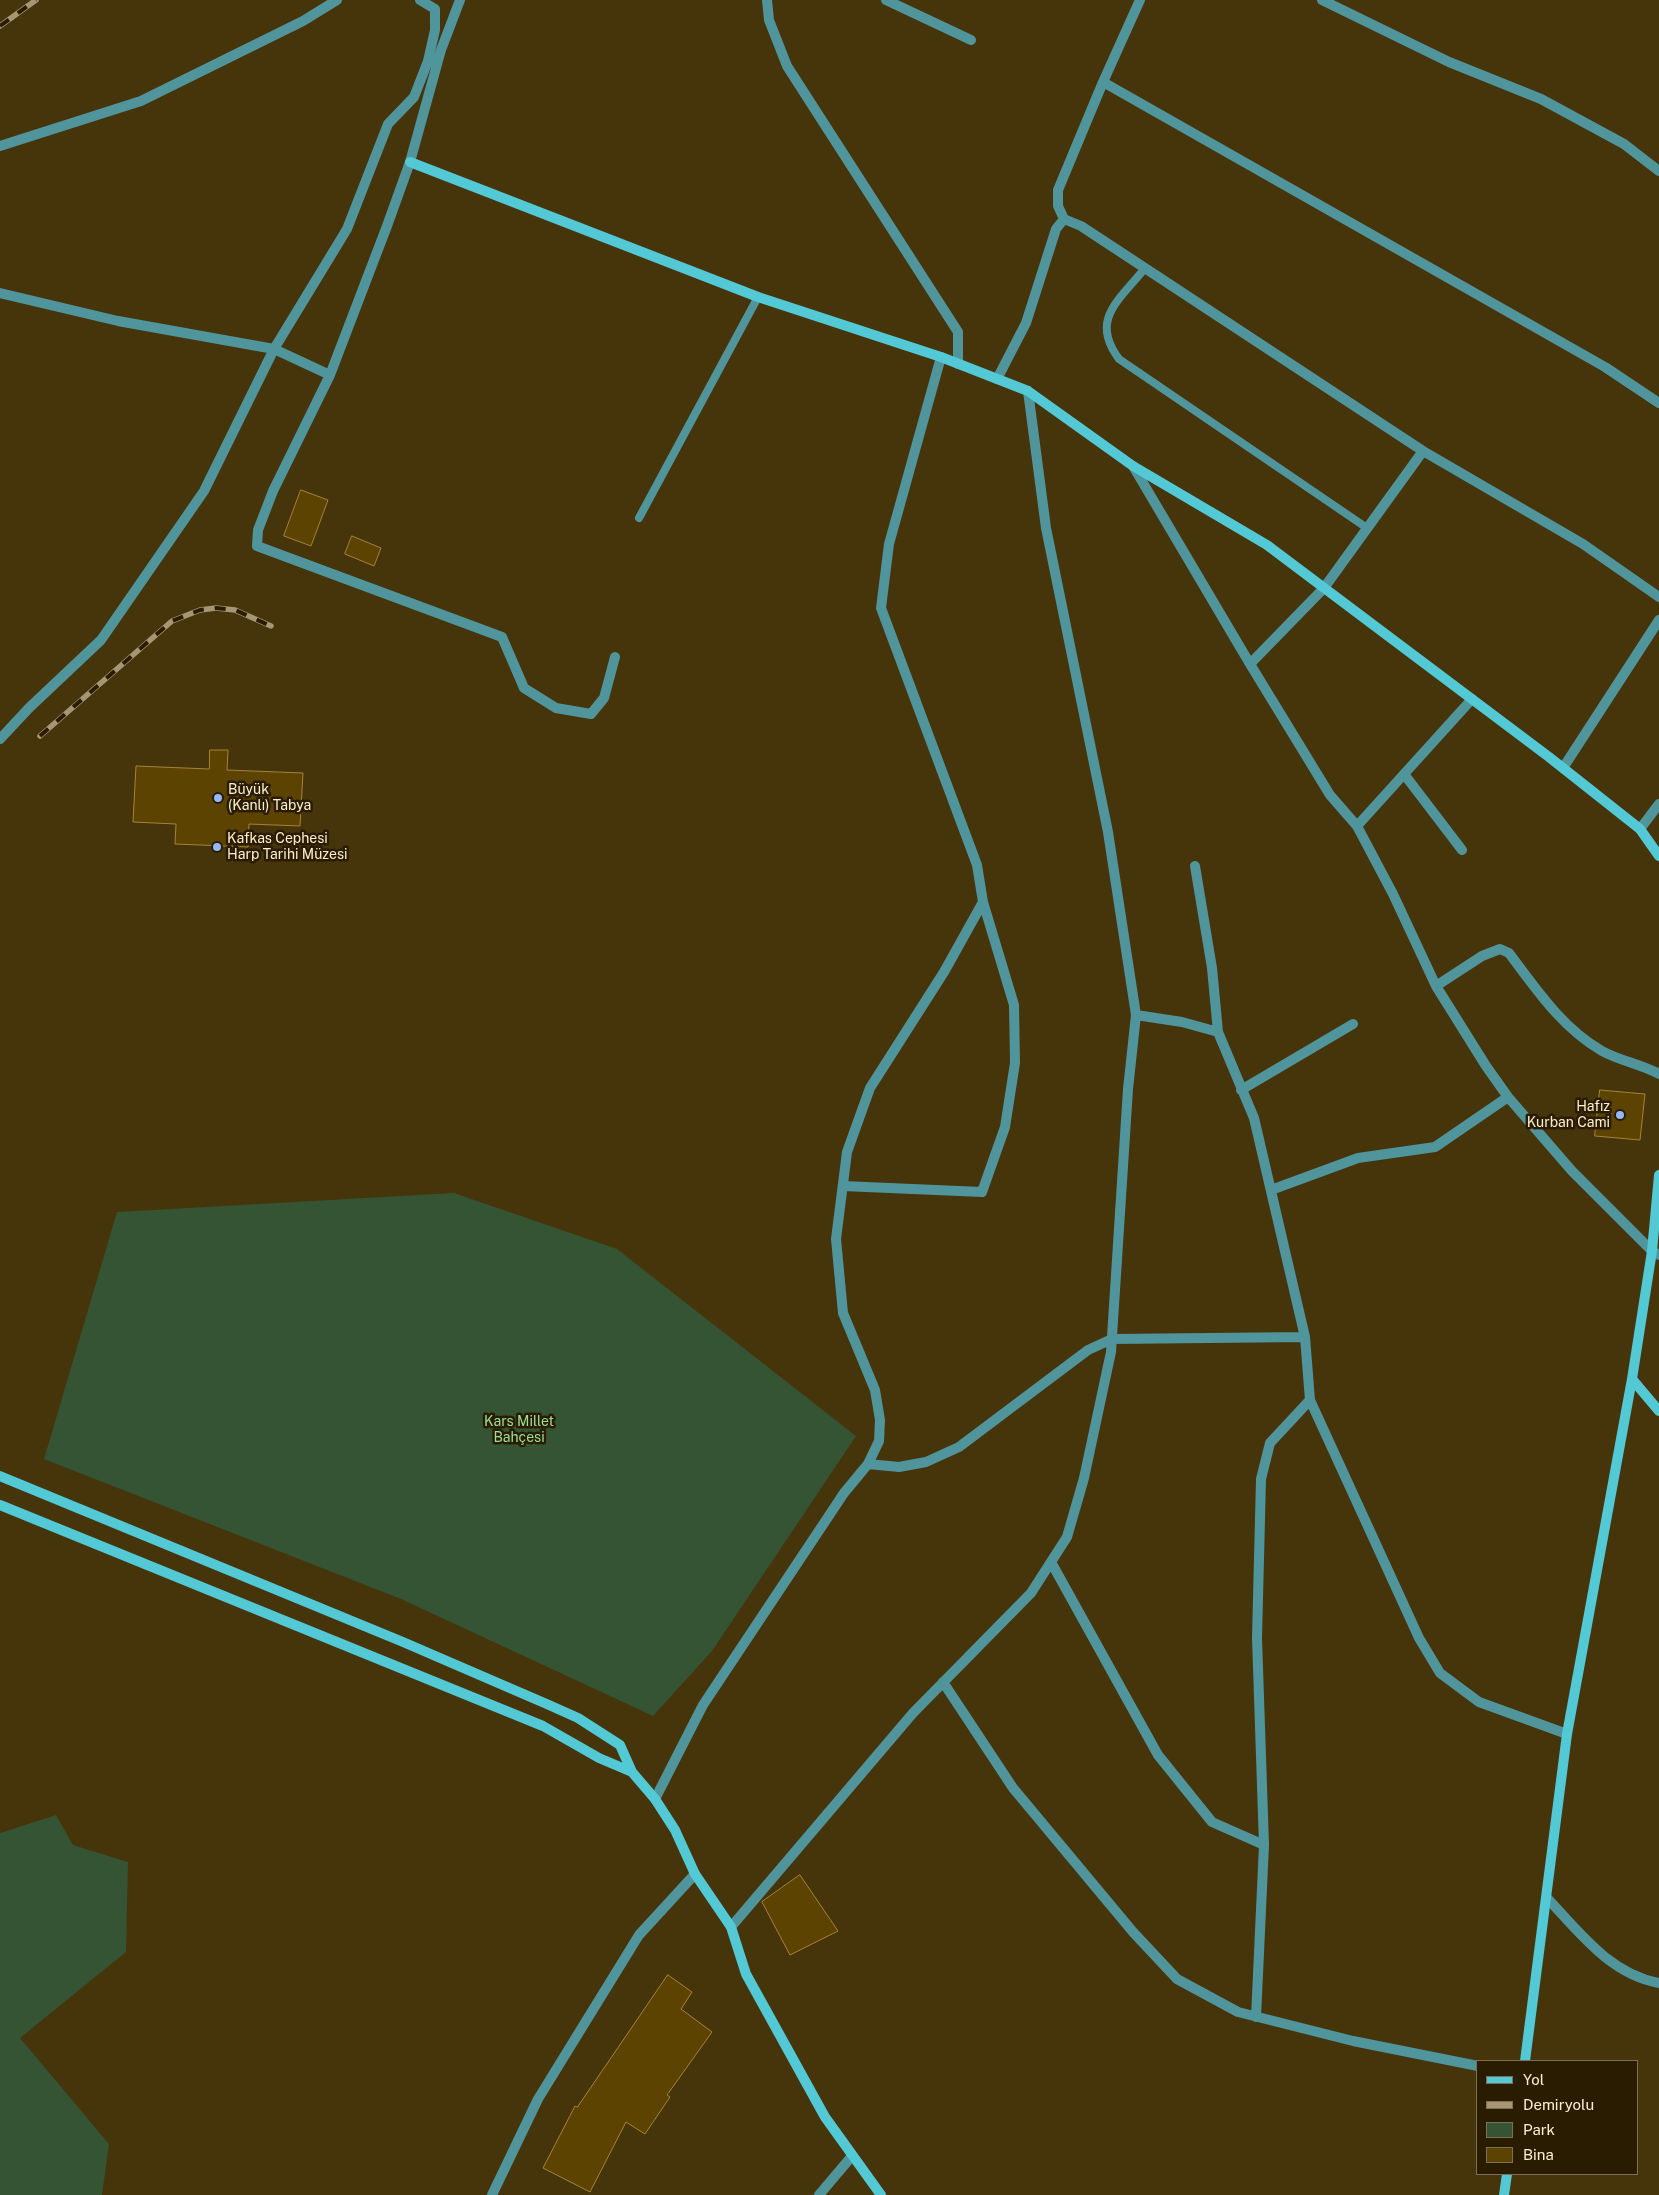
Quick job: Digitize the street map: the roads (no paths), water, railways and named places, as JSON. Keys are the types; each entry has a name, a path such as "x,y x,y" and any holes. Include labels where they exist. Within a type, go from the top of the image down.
{"street":[{"path":"0,146 141,101 303,21 337,0"},
{"path":"0,739 29,708 101,640 204,490 274,349 347,229 388,124 414,97 428,61 435,30 435,9 420,0"},
{"path":"460,0 441,50 410,162 330,375 273,492 258,530 257,546 502,637 524,688 556,708 591,714 604,698 615,657"},
{"path":"767,0 769,20 788,66 958,332 958,364"},
{"path":"886,0 971,40"},
{"path":"1140,0 1058,190 1058,206 1064,219 1081,226 1423,451 1583,544 1659,597"},
{"path":"1322,0 1449,62 1541,99 1624,144 1659,171"},
{"path":"1103,82 1596,362 1659,403"},
{"path":"410,162 758,297 941,357 1028,391 1134,466 1266,545 1563,768 1640,829 1659,856"},
{"path":"997,379 1026,324 1056,229 1064,219"},
{"path":"0,293 118,320 274,349 330,375"},
{"path":"843,1186 982,1192 1005,1128 1015,1064 1014,1005 983,902 977,865 899,663 880,608 888,544 941,357"},
{"path":"732,1926 906,1720 1031,1593 1067,1537 1084,1478 1112,1352 1128,1089 1136,1015 1108,832 1046,528 1028,391"},
{"path":"1250,664 1324,588 1423,451"},
{"path":"1134,466 1250,664 1330,795 1357,826 1393,894 1436,986 1508,1097 1572,1171 1655,1253"},
{"path":"1563,768 1659,620"},
{"path":"1357,826 1472,699"},
{"path":"1404,774 1462,850"},
{"path":"1640,829 1659,804"},
{"path":"1194,866 1212,968 1218,1032 1240,1090 1254,1118 1305,1337 1310,1400 1419,1638 1440,1672 1479,1702 1567,1734"},
{"path":"655,1798 703,1705 844,1493 868,1464 878,1440 880,1420 875,1390 843,1313 836,1239 847,1152 870,1088 944,972 983,902"},
{"path":"1436,986 1482,956 1500,949 1509,952 1548,1005 1575,1032 1600,1050 1616,1058 1645,1066 1659,1074"},
{"path":"1136,1015 1182,1022 1218,1032"},
{"path":"1240,1090 1353,1024"},
{"path":"1270,1190 1358,1158 1435,1148 1508,1097"},
{"path":"1525,2060 1548,1898 1567,1734 1655,1253 1659,1175"},
{"path":"868,1464 899,1467 926,1462 959,1447 1088,1350 1112,1339 1305,1337"},
{"path":"1632,1379 1659,1410"},
{"path":"1256,2017 1264,1846 1257,1638 1261,1479 1270,1443 1310,1400"},
{"path":"0,1476 385,1634 549,1705 578,1718 620,1745 632,1772 655,1798 675,1830 695,1874 732,1926 746,1974 824,2117 880,2195"},
{"path":"0,1505 543,1726 599,1758 632,1772"},
{"path":"1051,1562 1158,1754 1212,1822 1264,1846"},
{"path":"943,1682 1013,1788 1134,1932 1177,1979 1238,2012 1353,2041 1476,2066"},
{"path":"492,2195 538,2100 639,1935 695,1874"},
{"path":"1548,1898 1596,1950 1639,1979 1659,1983"},
{"path":"820,2195 852,2156"},
{"path":"1504,2195 1508,2175"}],"lane":[{"path":"1145,268 1107,317 1105,332 1110,346 1120,359 1367,528"},
{"path":"639,518 758,297"}],"railway":[{"path":"0,26 36,0"},
{"path":"40,736 172,621 200,610 216,608 235,610 271,626"}],"place":[{"name":"Büyük (Kanlı) Tabya","path":"218,798"},
{"name":"Kafkas Cephesi Harp Tarihi Müzesi","path":"217,847"},
{"name":"Hafız Kurban Cami","path":"1620,1115"}],"park label":[{"name":"Kars Millet Bahçesi","path":"519,1430"}]}
